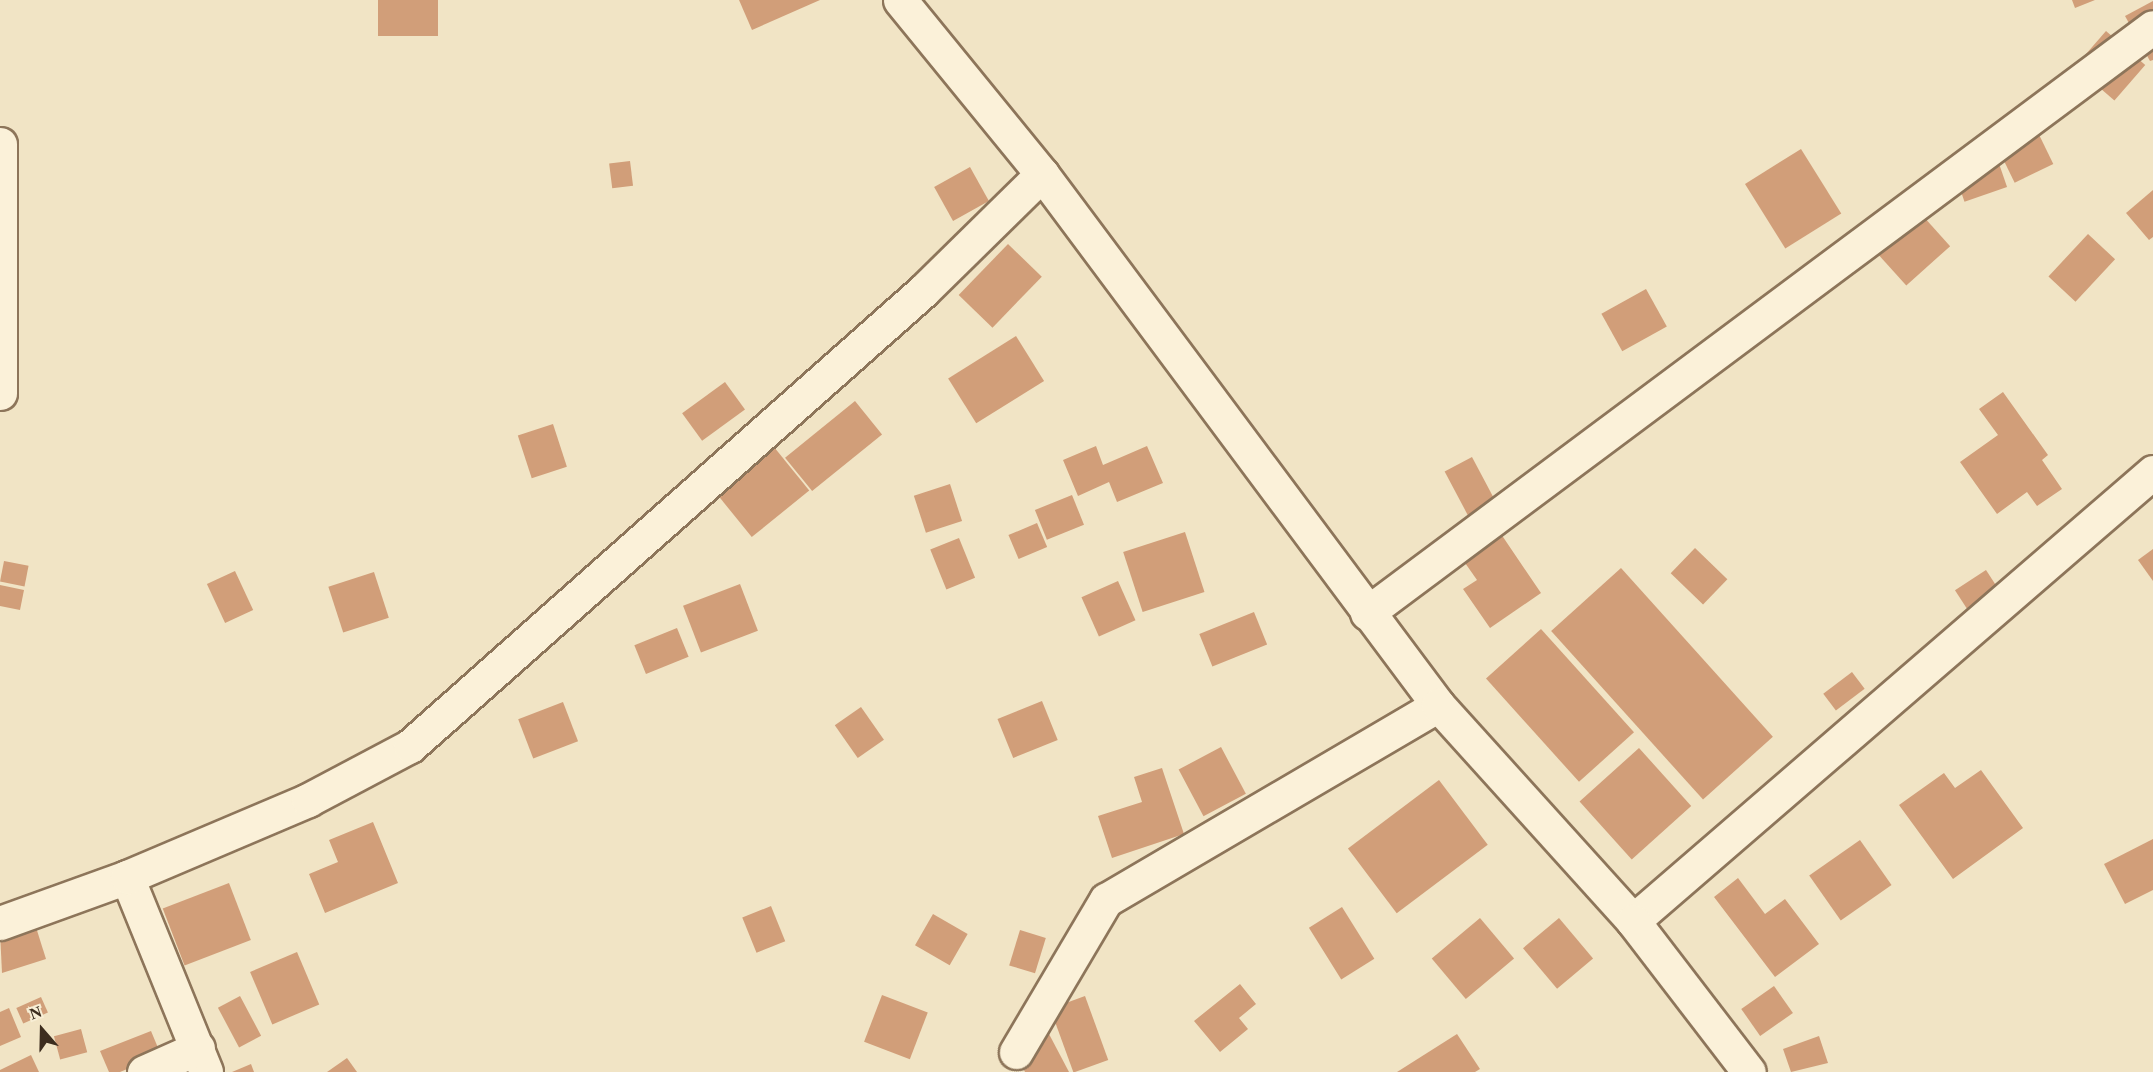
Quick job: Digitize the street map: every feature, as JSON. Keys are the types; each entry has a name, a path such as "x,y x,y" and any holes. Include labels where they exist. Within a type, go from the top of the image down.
{"street":[{"path":"900,0 1042,174 1367,613 1438,705 1633,921 1742,1070"},
{"path":"1367,613 2153,27"},
{"path":"0,144 0,393"},
{"path":"0,923 127,878 308,800 410,746 923,291 1042,174"},
{"path":"1633,921 2153,472"},
{"path":"1016,1053 1079,939 1106,900 1438,705"},
{"path":"127,878 202,1060 144,1072"}],"building":[{"path":"378,0 438,0 438,36 378,36"},
{"path":"739,0 820,0 752,30"},
{"path":"2072,0 2095,0 2075,8"},
{"path":"2153,1 2153,60 2150,61 2125,16"},
{"path":"2106,31 2145,65 2114,101 2075,66"},
{"path":"2027,110 2053,164 2015,183 1988,129"},
{"path":"1801,149 1841,213 1785,248 1745,184"},
{"path":"1995,152 2007,187 1964,202 1952,167"},
{"path":"630,161 633,186 612,188 609,164"},
{"path":"970,167 989,201 953,221 934,187"},
{"path":"2153,190 2153,237 2149,240 2126,213"},
{"path":"1914,206 1950,246 1906,286 1870,245"},
{"path":"2088,234 2115,259 2076,302 2048,276"},
{"path":"1008,244 1042,277 992,328 959,295"},
{"path":"1646,289 1667,327 1622,351 1601,314"},
{"path":"1016,336 1044,381 976,423 948,378"},
{"path":"725,382 745,410 702,441 682,413"},
{"path":"2003,392 2048,455 2042,460 2062,489 2037,506 2027,492 1997,514 1960,462 1998,435 1979,409"},
{"path":"855,401 882,434 812,491 785,458"},
{"path":"553,424 567,467 532,478 518,435"},
{"path":"1096,446 1103,465 1147,446 1163,483 1117,502 1109,482 1078,496 1063,460"},
{"path":"774,447 809,491 752,537 716,494"},
{"path":"1472,457 1495,501 1468,516 1445,472"},
{"path":"950,484 962,521 926,533 914,496"},
{"path":"1072,495 1084,525 1047,540 1035,510"},
{"path":"1037,523 1047,547 1019,559 1008,535"},
{"path":"1185,532 1204,592 1143,612 1123,552"},
{"path":"1501,534 1541,593 1490,628 1463,589 1477,580 1463,560"},
{"path":"959,538 975,578 946,589 930,550"},
{"path":"1695,548 1727,579 1703,604 1671,573"},
{"path":"2153,549 2153,581 2138,560"},
{"path":"4,561 29,566 25,586 0,582"},
{"path":"1621,568 1773,737 1703,800 1551,631"},
{"path":"1986,570 2003,596 1972,616 1955,590"},
{"path":"235,571 253,610 225,623 207,584"},
{"path":"374,572 389,618 343,632 328,587"},
{"path":"1118,581 1135,620 1099,637 1081,597"},
{"path":"740,584 758,631 701,653 683,606"},
{"path":"0,585 24,590 20,610 0,606"},
{"path":"1254,612 1267,644 1212,667 1199,634"},
{"path":"677,628 689,657 646,674 634,645"},
{"path":"1541,629 1634,732 1579,782 1486,679"},
{"path":"1852,672 1865,689 1836,710 1823,694"},
{"path":"1042,701 1058,740 1013,758 997,719"},
{"path":"563,702 578,741 533,758 518,719"},
{"path":"861,707 884,740 858,758 835,725"},
{"path":"1221,747 1246,794 1204,816 1179,770"},
{"path":"1639,748 1691,806 1632,859 1580,802"},
{"path":"1162,768 1184,834 1112,858 1098,816 1142,802 1134,777"},
{"path":"1981,770 2023,828 1953,879 1899,805 1944,773 1955,788"},
{"path":"1439,780 1488,845 1397,913 1348,849"},
{"path":"373,822 398,883 325,913 309,874 338,862 329,840"},
{"path":"2153,839 2153,890 2125,904 2104,864"},
{"path":"1860,840 1892,885 1841,921 1809,876"},
{"path":"1738,878 1765,914 1785,899 1819,944 1775,977 1714,897"},
{"path":"229,883 251,940 185,965 163,908"},
{"path":"771,906 785,941 756,953 742,918"},
{"path":"1342,907 1374,959 1341,979 1309,928"},
{"path":"933,914 968,934 950,965 915,945"},
{"path":"1480,918 1514,959 1466,999 1432,958"},
{"path":"1559,918 1593,959 1557,989 1523,948"},
{"path":"34,921 46,959 2,973 0,932"},
{"path":"1020,930 1046,938 1035,973 1009,965"},
{"path":"297,952 319,1004 272,1024 250,972"},
{"path":"1240,984 1256,1004 1239,1018 1248,1029 1220,1052 1194,1021"},
{"path":"1774,986 1793,1013 1760,1036 1741,1009"},
{"path":"882,995 928,1013 910,1059 864,1042"},
{"path":"240,996 261,1036 239,1047 218,1008"},
{"path":"1085,996 1108,1060 1073,1072 1050,1009"},
{"path":"41,997 48,1013 23,1024 16,1008"},
{"path":"9,1008 21,1037 0,1046 0,1012"},
{"path":"81,1029 87,1052 60,1059 54,1036"},
{"path":"151,1031 161,1055 120,1072 109,1072 100,1051"},
{"path":"1049,1034 1069,1072 1025,1072 1015,1052"},
{"path":"1457,1034 1480,1069 1475,1072 1397,1072"},
{"path":"1819,1036 1828,1063 1791,1072 1783,1049"},
{"path":"31,1055 39,1072 0,1072 0,1070"},
{"path":"347,1058 357,1072 327,1072"},
{"path":"251,1064 254,1072 232,1072"}]}
